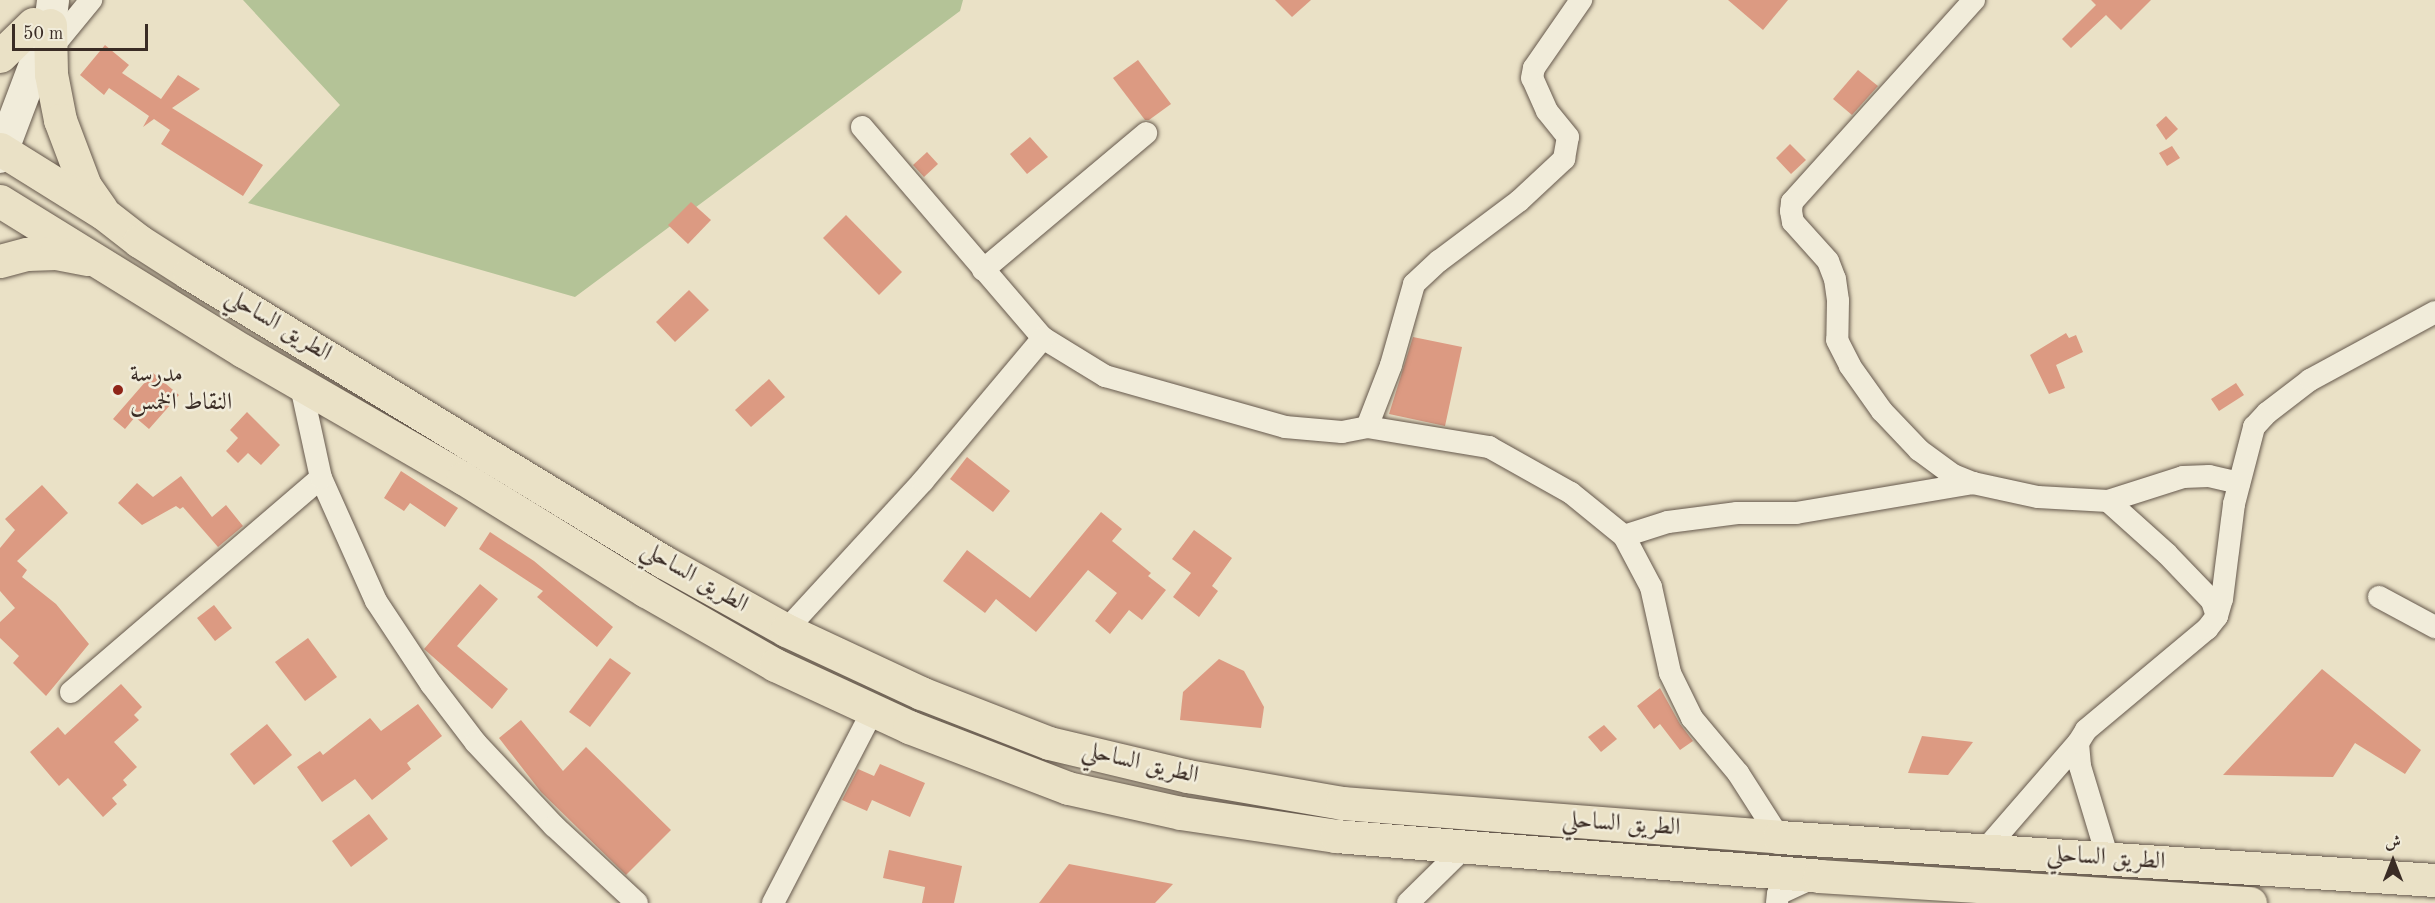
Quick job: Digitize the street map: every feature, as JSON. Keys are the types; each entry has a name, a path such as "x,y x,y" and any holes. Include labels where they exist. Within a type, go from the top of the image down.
{"highway":[{"path":"0,56 46,20"},
{"path":"46,20 55,97 66,142 85,186 103,213"},
{"name":"الطريق الساحلي","path":"1,152 103,213 139,241 189,273 664,562 786,630 921,693 1048,743 1188,776 1342,803 1779,837 2435,880"},
{"name":"الطريق الساحلي","path":"0,201 243,351 463,478 646,591 775,665 909,727 1068,788 1181,813 1336,836 1819,876 2250,903"},
{"path":"0,261 27,254 56,253 84,258 111,268"}],"street":[{"path":"0,98 46,20 91,0"},
{"path":"1367,427 1391,364 1414,284 1439,261 1520,201 1564,159 1568,137 1548,111 1532,78 1534,68 1581,0"},
{"path":"1974,0 1792,202 1793,222 1828,261 1835,279 1838,301 1837,340 1863,387 1882,411 1927,457 1953,475 1972,483 2038,497 2108,501 2183,477 2209,476 2239,483"},
{"path":"1,152 46,20"},
{"path":"862,127 1043,338 1105,376 1285,427 1342,432 1367,427 1489,447 1571,493 1624,536 1651,587 1670,673 1692,718 1738,773 1779,837"},
{"path":"983,270 1146,133"},
{"path":"1984,851 2078,743 2086,729 2206,629 2217,616 2222,599 2239,483 2254,427 2267,413 2310,380 2435,312"},
{"path":"786,630 923,481 1043,338"},
{"path":"300,382 321,478 376,601 431,684 476,743 546,818 636,903"},
{"path":"71,692 321,478"},
{"path":"1624,536 1668,522 1737,513 1796,513 1972,483"},
{"path":"2108,501 2167,554 2212,601 2217,616"},
{"path":"2379,597 2435,627"},
{"path":"773,903 873,710"},
{"path":"2078,743 2080,766 2108,859"},
{"path":"1408,903 1465,847"},
{"path":"1778,903 1778,894 1819,876"}],"green space":[{"path":"243,0 963,0 960,11 575,297 248,203 340,105"}],"building":[{"path":"1275,0 1311,0 1292,17"},
{"path":"1728,0 1788,0 1763,30"},
{"path":"2091,0 2151,0 2121,30 2106,15 2071,48 2062,39 2096,5"},
{"path":"105,45 129,65 122,73 161,99 178,75 200,89 172,108 263,165 243,196 161,144 170,130 154,119 143,127 149,116 109,88 104,95 80,75"},
{"path":"1138,60 1171,104 1149,120 1145,120 1113,78"},
{"path":"1858,70 1878,86 1852,115 1833,99"},
{"path":"2166,116 2178,129 2166,140 2156,125"},
{"path":"1030,137 1048,157 1027,174 1010,154"},
{"path":"1790,144 1806,160 1791,174 1776,158"},
{"path":"2172,146 2180,158 2167,166 2159,153"},
{"path":"927,152 938,164 924,177 913,165"},
{"path":"691,202 711,220 688,244 668,225"},
{"path":"846,215 902,272 879,295 823,238"},
{"path":"689,290 709,310 675,342 656,322"},
{"path":"2066,333 2069,338 2076,335 2083,352 2056,365 2065,388 2049,394 2030,355"},
{"path":"1413,337 1462,347 1445,426 1389,414"},
{"path":"153,373 179,395 149,429 135,417 125,429 113,419"},
{"path":"769,379 785,397 751,427 735,410"},
{"path":"2236,383 2244,395 2219,411 2211,399"},
{"path":"247,412 280,445 261,465 248,453 238,463 226,451 238,438 230,430"},
{"path":"967,457 1010,491 993,512 950,479"},
{"path":"401,471 458,508 445,527 410,503 404,511 384,498"},
{"path":"181,476 212,517 226,505 243,526 218,547 183,507 180,509 176,506 142,525 118,503 137,483 153,497"},
{"path":"42,485 68,513 17,561 27,570 22,577 56,604 89,644 46,696 13,663 19,656 0,638 0,622 15,608 0,591 0,548 15,530 5,519"},
{"path":"1101,512 1122,529 1112,541 1151,573 1148,576 1166,590 1142,620 1129,610 1110,634 1095,621 1117,593 1088,570 1036,632 996,599 985,613 943,581 967,550 1030,598"},
{"path":"1194,530 1232,558 1212,586 1218,591 1199,617 1173,597 1191,573 1172,559"},
{"path":"490,532 534,561 613,627 597,647 537,597 543,591 479,549"},
{"path":"480,584 498,599 457,646 508,689 492,709 424,649"},
{"path":"214,605 232,628 215,641 197,618"},
{"path":"308,638 337,677 305,701 275,662"},
{"path":"610,658 631,673 590,727 569,712"},
{"path":"1219,659 1244,671 1264,707 1261,728 1180,720 1183,692"},
{"path":"2322,669 2421,750 2405,774 2355,743 2333,777 2223,775"},
{"path":"121,684 142,707 134,715 139,720 114,742 137,767 123,780 127,785 112,798 117,804 103,817 68,778 59,786 30,752 58,727 65,735"},
{"path":"1660,688 1680,724 1693,741 1680,750 1660,724 1654,729 1637,706"},
{"path":"418,704 442,736 407,763 411,769 372,800 355,779 322,802 297,767 320,751 323,755 370,718 381,731"},
{"path":"521,720 563,771 586,747 671,830 626,875 541,792 499,738"},
{"path":"267,724 292,755 254,785 230,754"},
{"path":"1604,725 1617,739 1601,752 1588,737"},
{"path":"1922,736 1973,742 1948,775 1908,773"},
{"path":"880,764 925,783 910,817 872,800 867,811 842,800 858,769 874,776"},
{"path":"369,814 388,839 351,867 332,841"},
{"path":"889,850 962,866 954,903 922,903 925,887 883,878"},
{"path":"1069,864 1173,884 1155,903 1039,903"}],"place":[{"name":"مدرسة النقاط الخمس","path":"118,390"}]}
